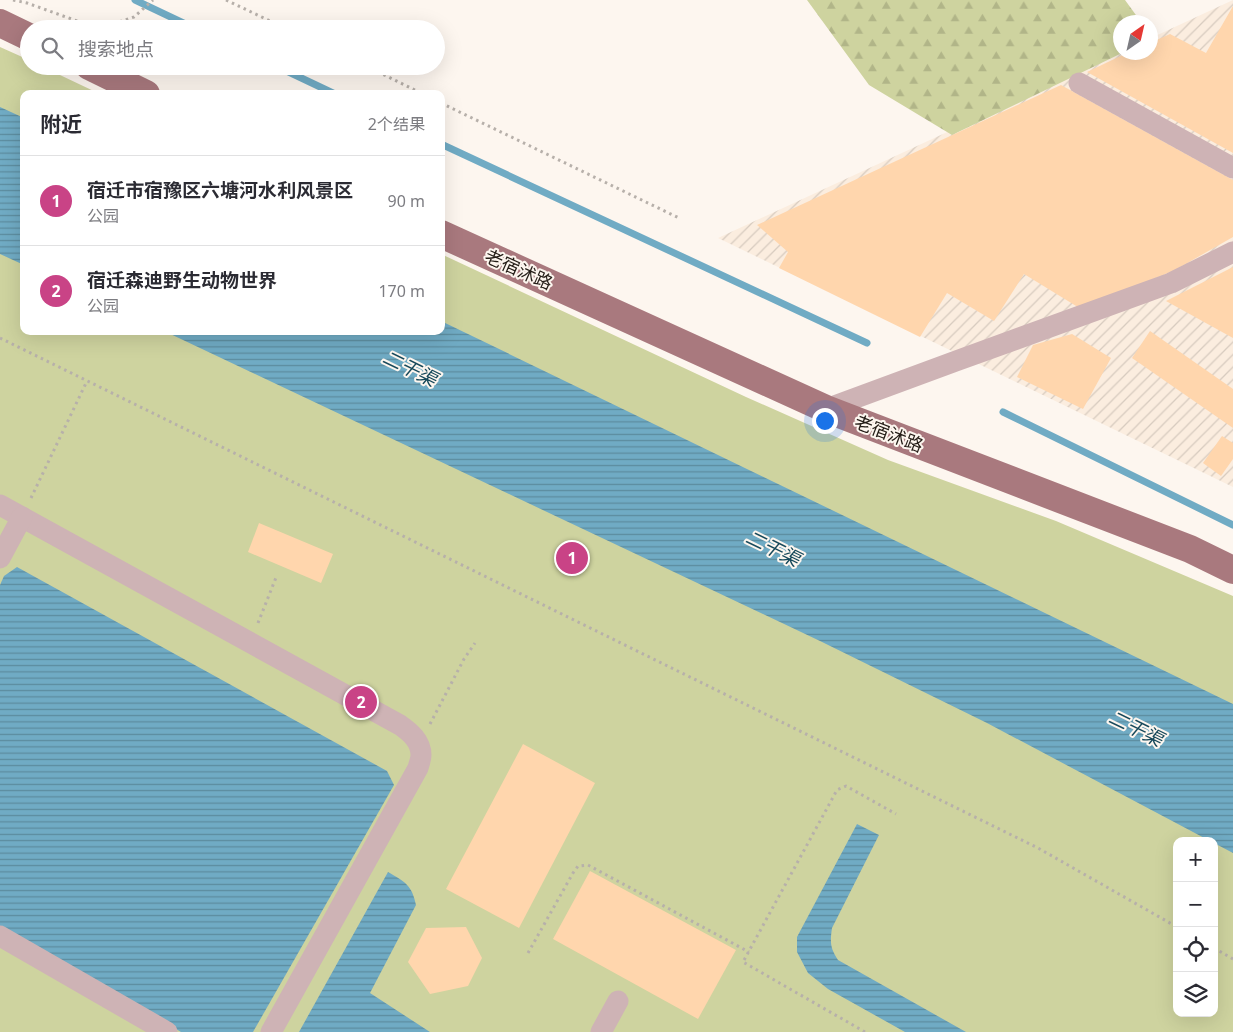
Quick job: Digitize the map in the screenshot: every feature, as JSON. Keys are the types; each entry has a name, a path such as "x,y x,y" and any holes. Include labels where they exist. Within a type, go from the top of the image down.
{"main road":[{"path":"0,23 20,33"},
{"path":"107,75 138,90"},
{"name":"老宿沭路","path":"445,236 826,409 1190,549 1233,570"}],"lane":[{"path":"1079,83 1233,168"},
{"path":"826,409 1170,284 1233,252"},
{"path":"0,505 400,725 413,735 419,745 421,754 418,768 271,1032"},
{"path":"0,558 22,517"},
{"path":"0,936 168,1032"},
{"path":"602,1032 618,1001"}],"path":[{"path":"12,0 27,3 74,20"},
{"path":"124,20 140,12 153,0"},
{"path":"226,0 269,20"},
{"path":"384,75 415,90"},
{"path":"445,105 679,218"},
{"path":"0,338 1038,848 1173,925"},
{"path":"22,517 86,381"},
{"path":"250,642 277,574"},
{"path":"419,745 464,659 475,643"},
{"path":"865,1032 743,962 837,790 846,786 896,814"},
{"path":"528,953 573,872 578,866 588,865 749,952"},
{"path":"1218,950 1233,959"}],"shaded area":[{"path":"1233,0 1233,487 718,238 1113,55 1113,60 1158,60 1158,35"}],"green space":[{"path":"807,0 1125,0 1136,15 1113,15 1113,57 952,135 869,85"},
{"path":"0,47 20,56 20,75 60,75 92,90 20,90 20,335 445,335 445,256 746,397 888,460 1056,521 1233,596 1233,1032 0,1032"}],"water":[{"path":"0,107 20,116 20,263 0,254"},
{"name":"二干渠","path":"445,323 1233,704 1233,853 1218,845 1218,837 1202,837 987,723 820,641 172,335 445,335"},
{"path":"17,567 387,771 394,785 253,1032 181,1032 0,926 0,585 4,576"},
{"path":"857,824 879,835 832,928 831,945 835,956 838,960 966,1032 905,1032 828,989 808,973 797,952 797,937"},
{"path":"388,872 410,888 416,905 370,993 430,1032 299,1032"}],"building":[{"path":"1233,6 1233,153 1087,72 1113,60 1158,60 1158,39 1170,34 1206,53"},
{"path":"1061,85 1233,180 1233,237 1175,270 1081,309 1024,274 994,321 947,293 920,337 779,268 788,252 757,225"},
{"path":"1233,267 1233,338 1166,301"},
{"path":"1150,331 1233,389 1233,428 1132,358"},
{"path":"1072,334 1111,358 1083,409 1017,377 1033,345"},
{"path":"1222,436 1233,443 1233,459 1221,476 1203,463"},
{"path":"259,523 333,554 321,583 248,552"},
{"path":"523,744 595,783 519,928 446,889"},
{"path":"590,871 736,950 698,1019 553,939"},
{"path":"466,927 482,958 468,986 430,994 408,962 426,928"}],"waterway":[{"path":"135,0 177,20"},
{"path":"295,75 327,90"},
{"path":"445,146 867,343"},
{"path":"1003,412 1233,525"}],"place":[{"name":"宿迁市宿豫区六塘河水利风景区","path":"572,558"},
{"name":"宿迁森迪野生动物世界","path":"361,702"}]}
